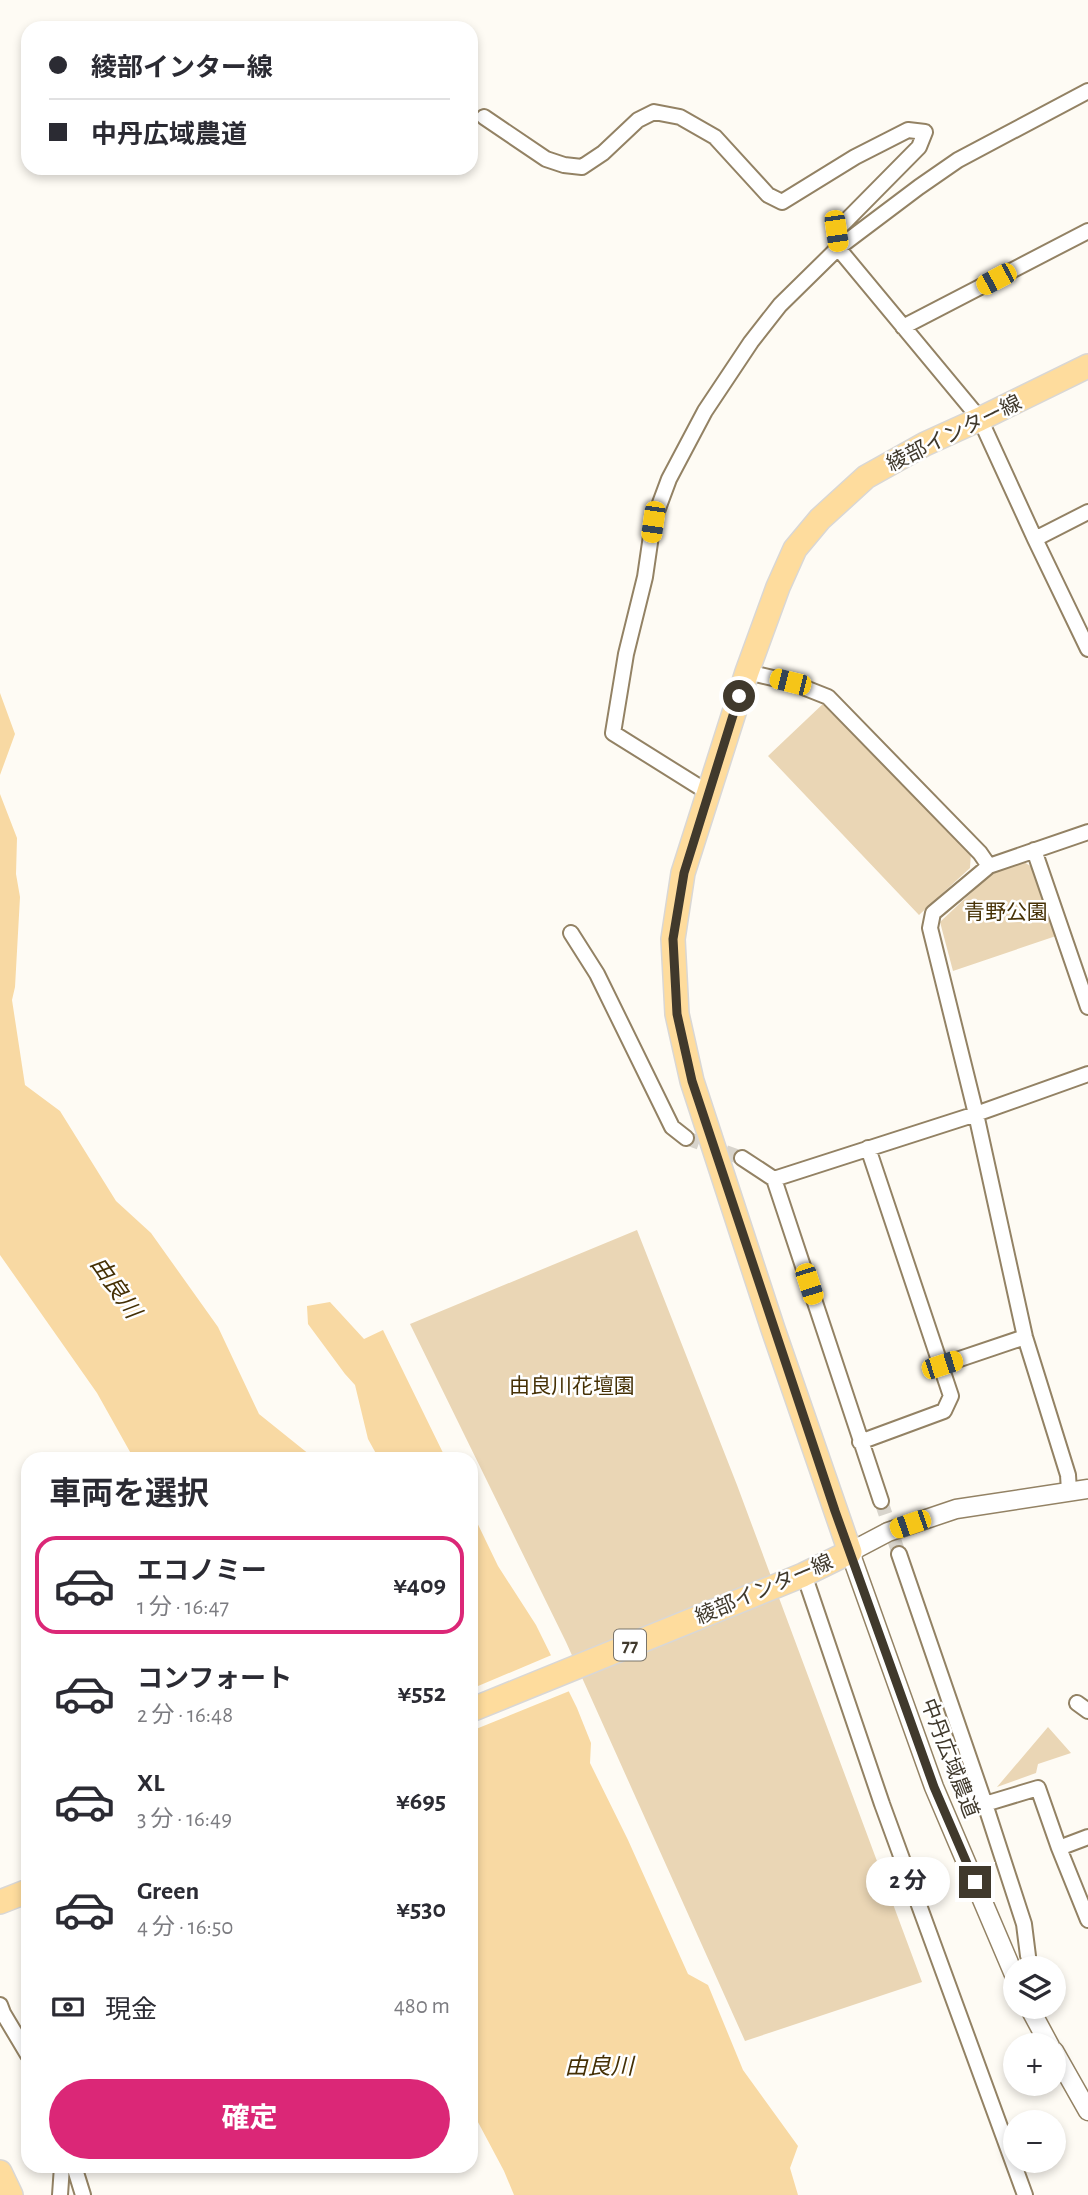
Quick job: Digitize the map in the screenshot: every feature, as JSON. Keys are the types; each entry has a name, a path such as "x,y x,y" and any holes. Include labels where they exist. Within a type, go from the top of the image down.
{"main road":[{"name":"綾部インター線","path":"478,1707 798,1583 850,1552 692,1081 677,1014 673,939 684,873 747,671 795,549 820,519 866,477 925,444 1088,366"},
{"path":"0,2172 11,2195"}],"street":[{"path":"709,793 613,733 626,654 645,577 653,522 669,479 705,411 780,305 838,247 958,160 1088,91"},
{"path":"484,117 546,159 582,167 603,153 638,120 654,112 680,117 715,137 768,195 782,202 855,157 908,130 925,132 919,147 836,231 838,247 981,419 1088,649"},
{"path":"903,327 1088,231"},
{"path":"1035,539 1088,512"},
{"path":"747,671 790,682 828,696 980,853 989,866"},
{"path":"1069,1490 1068,1475 1025,1337 976,1114 930,928 933,913 989,866 1088,832"},
{"path":"1034,850 1088,1007"},
{"path":"571,933 597,974 672,1126 687,1138"},
{"path":"774,1179 976,1114 1088,1073"},
{"path":"860,1442 944,1411 951,1396 868,1148"},
{"path":"742,1158 774,1179 881,1501"},
{"path":"942,1365 1025,1337"},
{"path":"850,1552 888,1532 956,1509 1088,1489"},
{"name":"中丹広域農道","path":"850,1552 934,1787 1006,1956"},
{"path":"899,1554 1024,1924 1028,1956"},
{"path":"798,1583 1025,2195"},
{"path":"985,1804 1038,1788 1088,1920"},
{"path":"1059,1848 1088,1837"},
{"path":"0,2005 21,2044"},
{"path":"1066,2072 1088,2111"},
{"path":"60,2195 62,2173"},
{"path":"76,2173 83,2195"}],"green space":[{"path":"826,701 971,853 970,868 919,915 768,756"},
{"name":"青野公園","path":"1024,862 1032,867 1056,936 953,971 940,922 991,874"},
{"name":"由良川花壇園","path":"637,1230 737,1485 922,1982 745,2041 566,1642 478,1463 478,1452 473,1452 410,1324"},
{"path":"1048,1727 1071,1753 1038,1764 1036,1773 997,1787"}],"water":[{"path":"0,693 15,734 0,775"},
{"name":"由良川","path":"0,794 17,838 16,874 20,897 12,1000 25,1085 60,1111 116,1201 151,1233 218,1327 259,1414 306,1452 130,1452 97,1393 0,1255"},
{"path":"330,1302 364,1339 383,1330 443,1452 375,1452 368,1439 355,1385 308,1324 307,1306"},
{"name":"由良川","path":"478,1525 498,1566 536,1625 577,1708 591,1743 590,1763 688,1974 708,1985 743,2070 798,2146 790,2168 798,2195 514,2195 478,2122"}],"pier":[{"path":"554,1654 572,1690 478,1728 478,1686"}],"tunnel":[{"path":"686,1138 742,1158"},
{"path":"881,1501 899,1554"}],"route":[{"path":"739,696 684,873 673,939 677,1014 692,1081 835,1511 934,1787 975,1882"}]}
